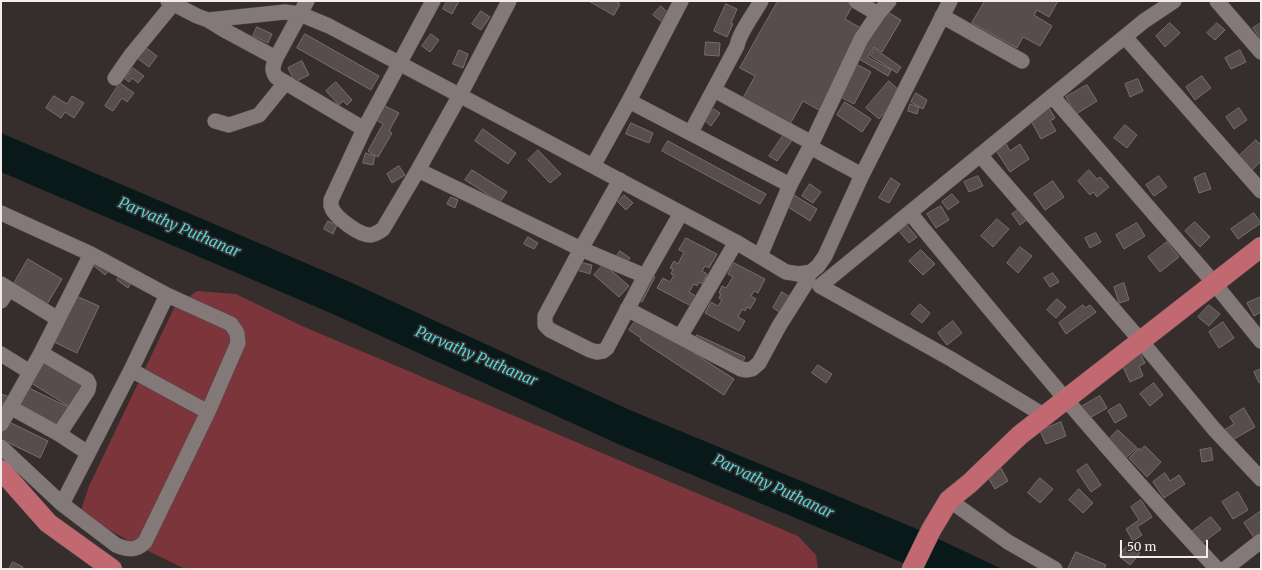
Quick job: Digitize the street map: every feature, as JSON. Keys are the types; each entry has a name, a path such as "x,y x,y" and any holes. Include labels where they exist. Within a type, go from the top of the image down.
{"main road":[{"path":"912,569 931,530 949,500 970,483 1020,435 1261,247"},
{"path":"1,470 48,523 112,569"}],"street":[{"path":"433,1 364,129 331,200 331,206 341,220 358,232 372,235 383,229 460,95 509,1"},
{"path":"593,166 681,1"},
{"path":"691,132 738,46 738,39 761,1"},
{"path":"856,1 878,14"},
{"path":"760,256 790,185 811,145 861,39 889,1"},
{"path":"627,310 741,369 752,369 759,363 804,277 818,266 825,256 862,175 950,1"},
{"path":"1045,416 951,359 820,286 1144,21 1174,1"},
{"path":"1217,1 1261,52"},
{"path":"115,78 170,2 208,20 276,58"},
{"path":"304,7 330,26 400,64 736,242 786,272 804,277"},
{"path":"208,20 285,12 304,7"},
{"path":"304,7 276,58 272,68 273,73 285,83 364,129"},
{"path":"942,16 1022,62"},
{"path":"1125,37 1261,191"},
{"path":"215,121 229,125 259,115 285,83"},
{"path":"714,90 862,175"},
{"path":"1052,96 1214,284 1261,341"},
{"path":"629,101 790,185"},
{"path":"980,155 1141,341 1214,429 1261,479"},
{"path":"418,170 581,248 645,276"},
{"path":"620,180 581,248 545,316 544,324 550,330 590,350 597,352 603,351 607,348 645,276 681,213"},
{"path":"1,213 91,254 167,295 231,324 238,333 238,343 208,412 145,542 140,547 126,549 116,545 62,504 1,447"},
{"path":"910,213 1065,400 1165,514 1218,569"},
{"path":"680,337 736,242"},
{"path":"1,424 41,353 91,254"},
{"path":"4,292 58,319"},
{"path":"62,504 131,370 167,295"},
{"path":"41,353 87,380 89,384 88,390 59,434"},
{"path":"1,354 30,372"},
{"path":"131,370 208,412"},
{"path":"10,407 88,452"},
{"path":"949,500 1008,542 1055,569"},
{"path":"1225,569 1261,541"}],"shaded area":[{"path":"197,291 236,294 302,326 798,536 816,555 818,569 185,569 136,545 80,513 89,486 174,308"}],"water":[{"name":"Parvathy Puthanar","path":"1,133 350,282 632,411 917,529 1002,569 918,569 618,444 335,315 1,172"}],"building":[{"path":"447,1 459,1 452,14 443,9"},
{"path":"589,1 615,1 620,4 614,15"},
{"path":"778,1 855,1 845,19 864,30 819,110 803,101 790,124 743,98 755,76 740,68"},
{"path":"985,1 1058,1 1049,17 1037,10 1034,15 1052,26 1040,46 1023,37 1017,48 972,23"},
{"path":"726,4 737,9 731,23 733,24 727,37 714,31"},
{"path":"661,6 669,14 662,22 653,15"},
{"path":"481,11 490,17 481,30 472,24"},
{"path":"886,11 901,20 882,52 874,47 868,57 891,70 888,76 854,56"},
{"path":"1170,23 1180,33 1165,47 1156,36"},
{"path":"1217,23 1225,30 1215,40 1207,33"},
{"path":"1261,23 1261,39 1253,28"},
{"path":"257,27 272,34 268,43 253,36"},
{"path":"305,34 379,76 371,90 297,48"},
{"path":"431,34 439,40 430,52 422,46"},
{"path":"706,42 720,43 719,56 705,55"},
{"path":"145,47 157,56 149,67 137,58"},
{"path":"875,49 901,67 897,73 871,56"},
{"path":"459,50 468,54 463,68 453,64"},
{"path":"1240,50 1246,62 1231,69 1225,58"},
{"path":"302,61 309,75 295,82 288,68"},
{"path":"856,64 871,72 854,104 839,96"},
{"path":"133,68 144,76 138,83 132,78 129,82 125,79"},
{"path":"1202,76 1211,88 1195,100 1186,87"},
{"path":"1138,79 1143,91 1130,97 1125,84"},
{"path":"889,81 902,93 879,119 866,108"},
{"path":"336,82 352,100 347,105 343,101 339,105 326,91"},
{"path":"120,83 134,93 127,102 122,98 113,111 105,106"},
{"path":"1087,85 1097,101 1076,114 1066,97"},
{"path":"916,93 927,100 923,109 911,102"},
{"path":"54,96 67,104 72,96 84,103 74,118 65,112 61,118 46,108"},
{"path":"845,102 871,119 862,132 837,115"},
{"path":"381,104 399,113 389,131 392,133 378,157 368,151 383,124 373,118"},
{"path":"910,104 919,107 917,114 908,111"},
{"path":"1049,108 1055,118 1050,121 1056,131 1041,139 1030,119"},
{"path":"1239,108 1247,120 1234,129 1226,117"},
{"path":"714,109 720,113 711,126 705,121"},
{"path":"631,123 653,133 649,143 626,134"},
{"path":"1125,125 1137,135 1127,148 1114,138"},
{"path":"483,129 516,153 508,164 475,141"},
{"path":"785,133 793,139 777,161 769,156"},
{"path":"1256,140 1261,145 1261,161 1252,170 1239,156"},
{"path":"668,141 766,194 760,204 662,151"},
{"path":"1005,142 1010,151 1020,144 1029,159 1010,172 995,149"},
{"path":"538,150 561,174 550,183 528,160"},
{"path":"366,153 375,156 373,165 363,163"},
{"path":"399,166 405,175 392,183 387,174"},
{"path":"472,170 507,192 500,202 465,180"},
{"path":"1089,170 1097,179 1100,177 1109,187 1097,197 1093,192 1090,195 1078,181"},
{"path":"1205,173 1211,189 1199,193 1194,178"},
{"path":"978,176 983,186 969,192 964,182"},
{"path":"1159,176 1167,187 1154,196 1146,185"},
{"path":"891,178 900,184 889,203 879,198"},
{"path":"1053,181 1064,197 1045,210 1034,194"},
{"path":"810,184 821,192 813,203 802,196"},
{"path":"792,194 817,209 810,221 785,205"},
{"path":"952,194 959,202 948,210 942,202"},
{"path":"624,195 633,203 626,210 618,202"},
{"path":"451,197 458,200 455,208 447,204"},
{"path":"941,206 949,220 936,228 927,214"},
{"path":"1021,208 1029,218 1020,225 1012,214"},
{"path":"1254,213 1261,223 1238,239 1231,229"},
{"path":"997,219 1009,229 993,247 981,236"},
{"path":"328,221 337,225 333,234 324,229"},
{"path":"1195,222 1210,237 1200,247 1185,231"},
{"path":"905,223 917,237 909,243 898,230"},
{"path":"1137,223 1145,236 1124,249 1116,235"},
{"path":"1096,233 1101,242 1090,248 1085,238"},
{"path":"528,237 538,243 534,249 524,244"},
{"path":"686,238 717,254 709,268 705,266 702,271 707,274 702,284 699,282 697,286 694,284 689,292 696,296 691,306 657,288 663,278 670,282 674,275 671,274 673,269 670,268 674,261 678,264 684,252 679,250"},
{"path":"1167,242 1179,257 1160,272 1148,257"},
{"path":"1020,247 1032,256 1018,273 1007,263"},
{"path":"921,250 935,264 923,275 909,261"},
{"path":"620,251 630,258 626,264 616,257"},
{"path":"99,258 111,268 105,275 93,265"},
{"path":"28,259 62,279 46,306 12,287"},
{"path":"579,262 592,265 590,274 577,270"},
{"path":"734,263 765,279 758,293 754,291 751,296 756,299 750,309 747,307 745,311 742,309 738,317 745,321 739,331 705,313 711,302 718,306 722,300 719,298 721,294 719,293 722,286 726,288 733,277 728,274"},
{"path":"604,264 629,286 619,297 594,275"},
{"path":"122,273 133,280 128,288 117,280"},
{"path":"646,273 655,277 642,302 634,297"},
{"path":"1053,273 1059,282 1050,287 1044,278"},
{"path":"1124,283 1129,300 1119,303 1114,287"},
{"path":"782,292 790,297 781,313 773,308"},
{"path":"74,295 99,306 77,353 52,341"},
{"path":"1261,297 1261,312 1254,316 1247,303"},
{"path":"1057,299 1066,307 1056,318 1047,310"},
{"path":"920,304 930,313 922,323 911,314"},
{"path":"1083,305 1085,308 1090,305 1096,312 1066,334 1059,323"},
{"path":"1209,305 1220,314 1209,326 1198,317"},
{"path":"638,317 734,379 724,395 640,340 641,338 629,330"},
{"path":"953,321 962,333 947,345 938,333"},
{"path":"1223,322 1234,338 1219,348 1209,332"},
{"path":"697,335 745,357 741,368 692,346"},
{"path":"1139,351 1145,363 1139,366 1143,376 1130,382 1120,360"},
{"path":"44,361 83,386 70,407 31,383"},
{"path":"818,365 832,374 826,383 812,373"},
{"path":"1261,369 1261,382 1259,383 1254,372"},
{"path":"1154,383 1163,395 1150,406 1140,394"},
{"path":"25,386 68,407 58,427 15,407"},
{"path":"1,394 10,397 8,405 1,403"},
{"path":"1100,396 1107,408 1086,420 1079,408"},
{"path":"1120,404 1127,416 1115,423 1108,411"},
{"path":"1244,408 1255,427 1227,443 1221,432 1234,424 1230,417"},
{"path":"5,420 48,441 40,458 1,439 1,427"},
{"path":"1061,422 1066,436 1046,444 1040,431"},
{"path":"1118,430 1137,448 1126,458 1108,440"},
{"path":"1145,446 1161,462 1147,477 1129,458 1139,448 1140,450"},
{"path":"1211,448 1213,460 1202,462 1200,450"},
{"path":"1087,464 1101,485 1091,492 1077,471"},
{"path":"1001,468 1008,481 995,489 987,476"},
{"path":"1165,473 1170,481 1179,475 1185,484 1164,498 1153,482"},
{"path":"1040,478 1053,489 1040,503 1028,493"},
{"path":"1079,489 1093,503 1083,513 1069,500"},
{"path":"1238,492 1248,510 1233,519 1222,502"},
{"path":"1141,500 1152,517 1137,527 1142,535 1133,541 1126,529 1139,520 1131,507"},
{"path":"1261,511 1261,535 1255,539 1244,523"},
{"path":"1211,517 1221,529 1199,546 1190,533"},
{"path":"1129,544 1140,553 1130,565 1119,556"},
{"path":"1076,552 1106,565 1104,569 1068,569"},
{"path":"13,562 23,567 22,569 9,569"}]}
